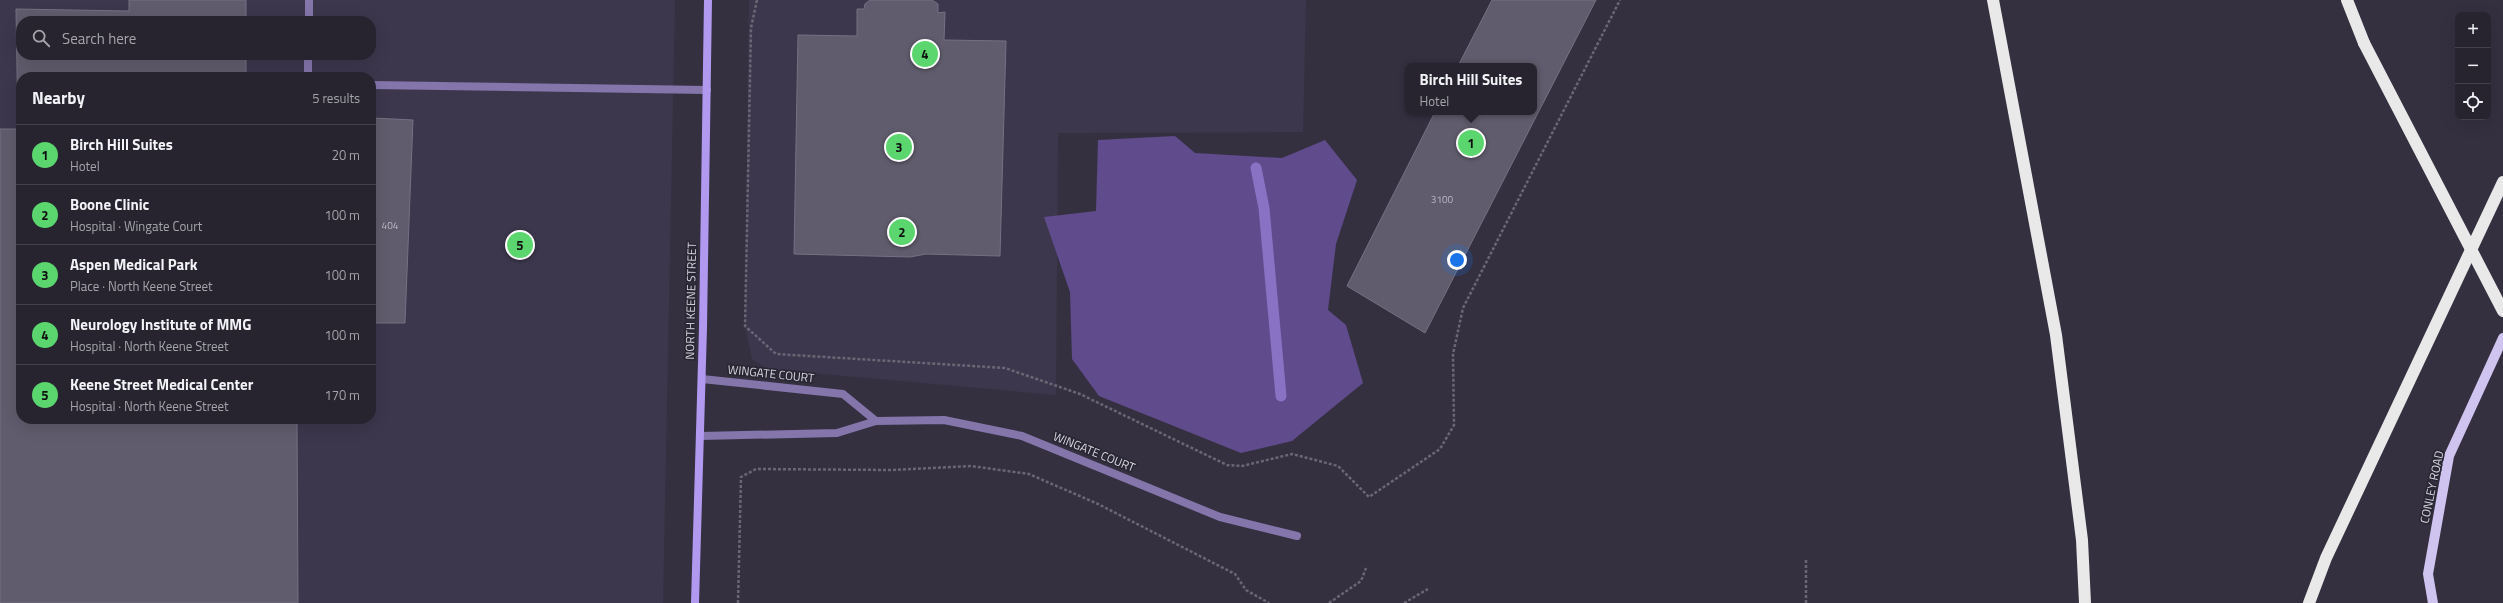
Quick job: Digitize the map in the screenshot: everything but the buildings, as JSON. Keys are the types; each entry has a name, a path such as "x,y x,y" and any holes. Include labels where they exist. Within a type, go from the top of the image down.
{"highway":[{"path":"1993,0 2056,334 2082,540 2085,603"},
{"path":"2347,0 2364,43 2503,311"},
{"path":"2309,603 2326,558 2503,182"}],"main road":[{"name":"CONLEY ROAD","path":"2433,603 2428,574 2449,456 2503,338"}],"street":[{"path":"309,0 309,16"},
{"name":"NORTH KEENE STREET","path":"695,603 701,436 708,0"},
{"path":"308,60 308,72"},
{"path":"376,85 707,90"},
{"name":"WINGATE COURT","path":"702,378 843,394 876,421"},
{"name":"WINGATE COURT","path":"701,436 837,433 876,421 944,420 1022,436 1220,517 1297,536"}],"path":[{"path":"757,0 751,28 745,326 776,354 1005,368 1080,394 1227,465 1242,466 1292,454 1338,466 1370,497 1440,449 1454,425 1453,354 1463,308 1620,0"},
{"path":"738,603 741,477 756,469 893,470 971,466 1029,474 1098,504 1235,574 1246,590 1270,603"},
{"path":"1806,560 1806,603"},
{"path":"1329,603 1361,581 1366,568"},
{"path":"1404,603 1428,589"}],"shaded area":[{"path":"0,0 675,0 663,603 0,603"},
{"path":"749,0 1306,0 1303,132 1058,133 1056,395 767,369 752,359 745,326"},
{"path":"1175,136 1195,153 1282,158 1325,140 1357,180 1336,244 1328,310 1346,325 1363,383 1292,441 1241,453 1099,396 1072,359 1070,292 1044,217 1096,211 1098,140"}],"waterway":[{"path":"1256,168 1264,208 1281,396"}],"place":[{"name":"Neurology Institute of MMG","path":"925,54"},
{"name":"Birch Hill Suites","path":"1471,143"},
{"name":"Aspen Medical Park","path":"899,147"},
{"name":"Boone Clinic","path":"902,232"},
{"name":"Keene Street Medical Center","path":"520,245"}]}
